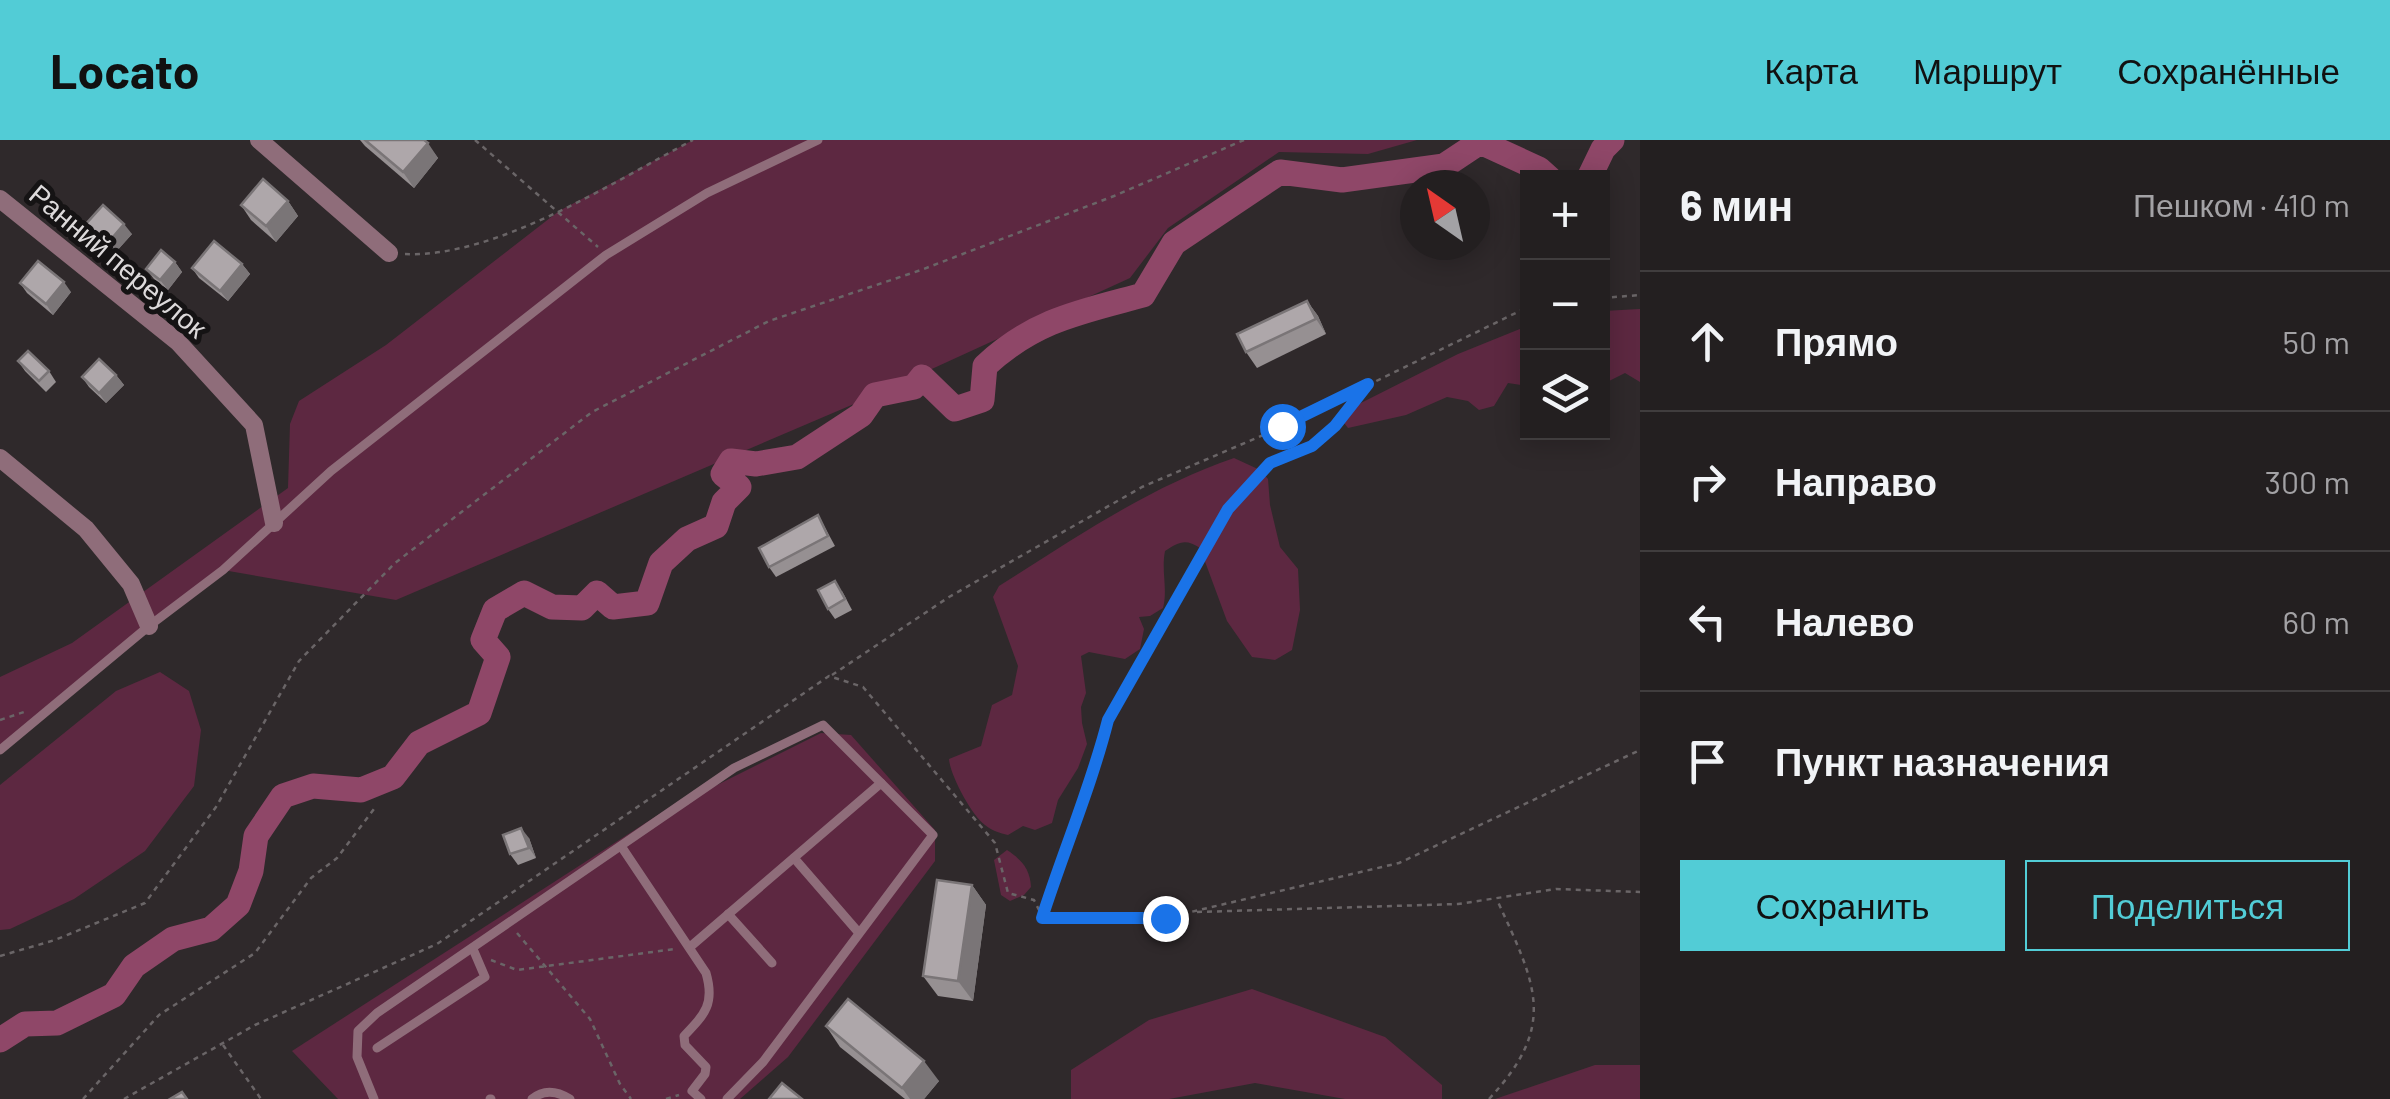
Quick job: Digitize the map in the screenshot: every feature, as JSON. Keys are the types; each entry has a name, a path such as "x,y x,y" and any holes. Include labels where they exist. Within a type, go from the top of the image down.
{"street":[{"path":"259,140 388,253"},
{"name":"Ранний переулок","path":"0,199 178,342 254,425 274,524"},
{"path":"0,458 86,529 131,584 149,626"}],"lane":[{"path":"0,750 223,570 331,470 606,255 707,193 818,140"},
{"path":"374,1099 356,1057 358,1030 377,1013 734,768 823,725 933,835 764,1062 727,1099"},
{"path":"690,947 881,783"},
{"path":"621,846 706,972 712,991 707,1009 684,1036 685,1045 706,1067 692,1091 702,1099"},
{"path":"794,858 860,934"},
{"path":"728,914 772,964"},
{"path":"377,1048 484,977 472,949"},
{"path":"532,1099 547,1092 558,1092 570,1099"}],"path":[{"path":"474,140 606,255"},
{"path":"388,253 432,255 468,246 559,211 692,140"},
{"path":"0,956 55,940 145,903 216,807 299,661 395,563 592,412 769,321 938,264 1114,196 1244,140"},
{"path":"1610,298 1640,296"},
{"path":"829,676 949,597 1142,487 1282,426 1520,311"},
{"path":"1042,918 1108,720 1228,509 1270,463 1312,446 1335,426 1368,384"},
{"path":"1042,918 1165,918 1399,863 1640,750"},
{"path":"83,1099 159,1015 255,953 310,878 337,858 374,810"},
{"path":"995,842 1008,894 1034,900 1042,918"},
{"path":"1190,912 1440,905 1556,890 1640,892"},
{"path":"1488,1099 1511,1076 1532,1038 1535,994 1523,956 1497,900"},
{"path":"509,924 590,1019 631,1099"},
{"path":"472,949 518,970 690,947"},
{"path":"222,1044 261,1099"},
{"path":"666,1099 692,1091"}],"shaded area":[{"path":"693,140 1417,140 1368,154 1279,152 1168,228 1130,278 875,395 396,600 223,570 0,750 0,677 72,643 288,488 290,424 299,401 386,345 559,211"},
{"path":"1640,309 1640,382 1625,373 1610,380 1610,311"},
{"path":"1520,329 1520,385 1508,383 1494,406 1479,410 1468,401 1447,397 1406,415 1348,428 1341,419 1351,408 1458,354"},
{"path":"1234,458 1260,470 1268,479 1280,547 1298,569 1300,610 1292,650 1275,660 1252,657 1227,621 1200,548 1186,542 1174,545 1165,551 1163,608 1139,617 1144,629 1140,649 1125,659 1089,652 1081,656 1086,693 1081,707 1082,723 1087,744 1078,768 1058,800 1052,823 1035,830 1023,826 1008,835 988,827 962,795 949,759 981,746 992,705 1012,695 1018,666 993,597 999,586 1142,499"},
{"path":"160,672 189,691 201,730 194,786 145,851 74,899 0,930 0,785 116,691"},
{"path":"821,733 851,735 935,830 935,861 788,1057 740,1099 338,1099 292,1051 661,813"},
{"path":"1007,850 1024,866 1031,887 1010,901 1001,895 994,860"},
{"path":"1252,989 1385,1037 1442,1085 1442,1099 1345,1099 1255,1083 1169,1099 1071,1099 1071,1070 1149,1020"},
{"path":"1595,1065 1640,1065 1640,1099 1495,1099"}],"building":[{"path":"365,140 424,140 428,143 403,172"},
{"path":"263,179 288,201 266,226 241,205"},
{"path":"103,205 124,224 107,244 85,225"},
{"path":"214,241 242,264 220,291 192,268"},
{"path":"161,250 175,262 160,280 146,269"},
{"path":"38,261 64,282 46,304 20,283"},
{"path":"1307,301 1316,319 1246,352 1237,334"},
{"path":"28,351 49,371 39,381 18,361"},
{"path":"99,359 116,375 99,393 82,377"},
{"path":"818,515 828,536 769,567 759,548"},
{"path":"835,581 845,599 828,609 818,590"},
{"path":"521,828 529,848 510,854 503,835"},
{"path":"937,880 972,885 958,981 923,976"},
{"path":"848,999 924,1061 902,1088 826,1026"},
{"path":"782,1083 802,1099 769,1099"}],"waterway":[{"path":"1593,170 1612,140"},
{"path":"0,1040 25,1024 57,1023 114,995 134,966 173,939 211,929 238,905 251,871 256,836 283,796 313,786 361,790 393,777 419,743 479,713 498,657 483,640 495,610 524,593 552,607 582,608 597,593 613,607 647,603 661,563 687,539 716,526 724,502 739,487 723,474 731,461 756,464 797,457 861,415 875,395 914,387 922,377 955,409 982,400 985,366 1003,350 1059,320 1143,295 1174,243 1280,172 1342,180 1444,166 1480,142 1540,170"}],"route":[{"path":"1165,918 1042,918 1108,720 1228,509 1270,463 1312,446 1335,426 1368,384 1282,426"}]}
